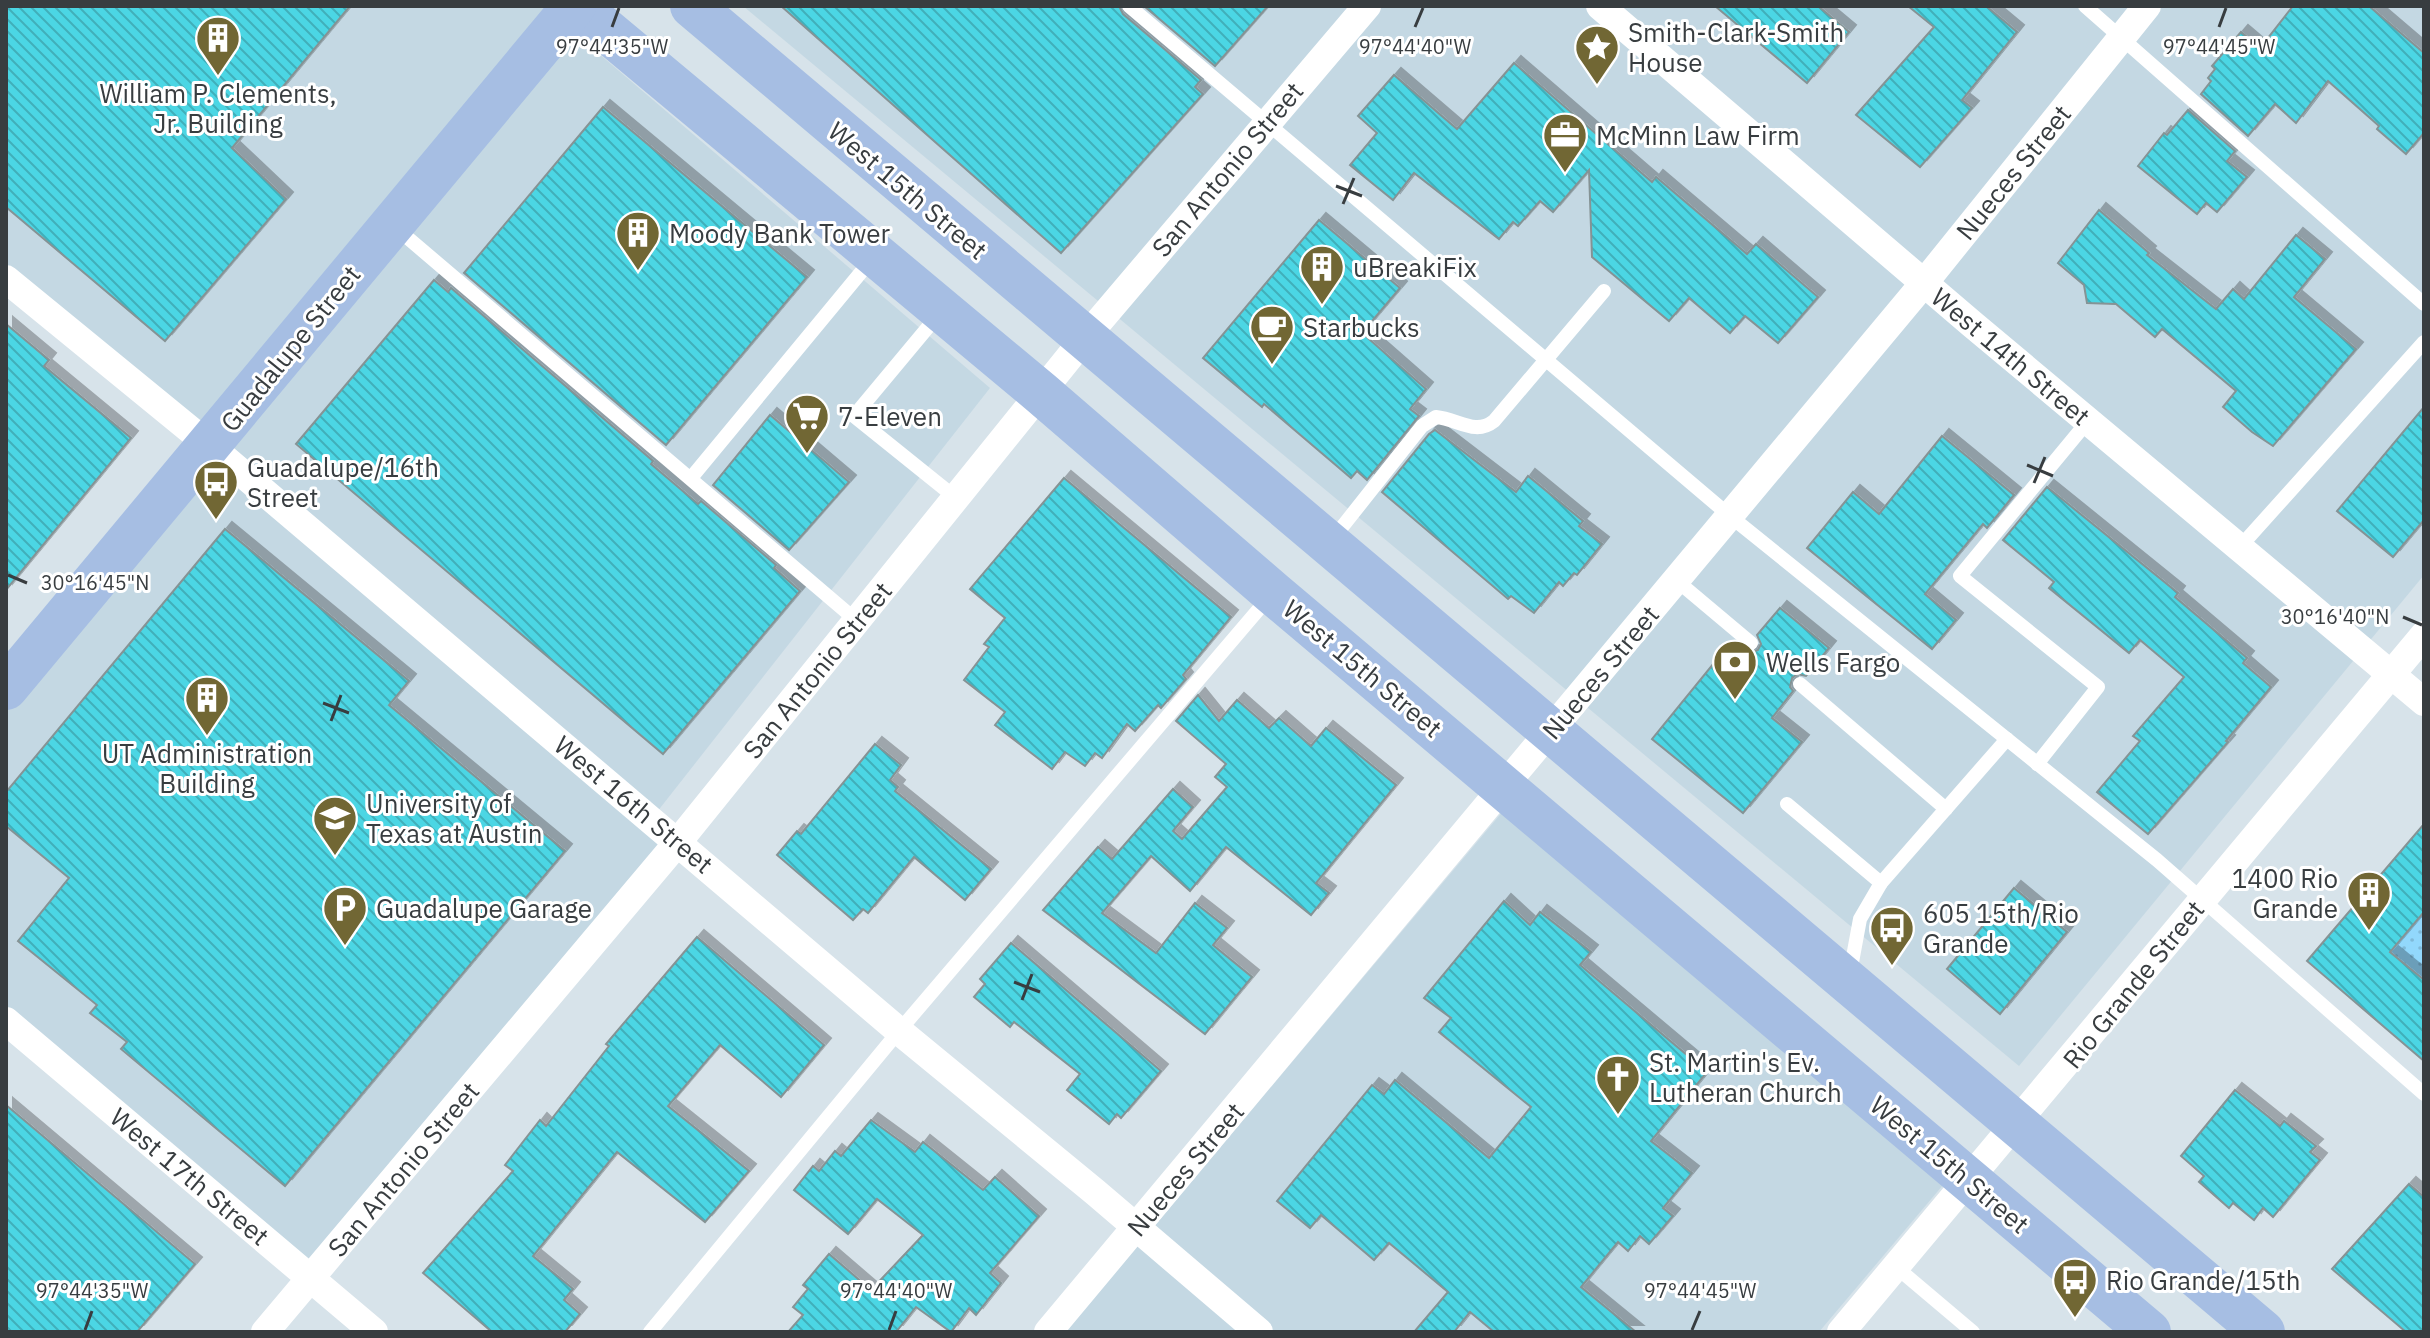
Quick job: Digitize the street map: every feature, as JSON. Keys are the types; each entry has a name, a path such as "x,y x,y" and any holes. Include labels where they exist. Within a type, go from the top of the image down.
{"main road":[{"name":"Guadalupe Street","path":"6,688 575,6"},
{"name":"West 15th Street","path":"575,6 1041,393 1273,593 2149,1332"},
{"name":"West 15th Street","path":"692,6 2263,1332"}],"street":[{"name":"San Antonio Street","path":"265,1332 678,842 1084,339 1367,6"},
{"name":"West 14th Street","path":"1600,6 1924,283 2424,702"},
{"name":"Nueces Street","path":"1048,1332 1924,283 2147,6"},
{"name":"West 16th Street","path":"6,279 210,446 1259,1332"},
{"name":"Rio Grande Street","path":"1841,1332 2424,635"},
{"name":"West 17th Street","path":"6,1021 374,1332"}],"lane":[{"path":"1129,6 1730,516 2157,860 2424,1094"},
{"path":"2085,6 2424,304"},
{"path":"392,225 857,621"},
{"path":"691,478 875,255"},
{"path":"1328,544 1422,426 1436,417 1478,429 1486,427 1604,291"},
{"path":"942,310 854,416 956,498"},
{"path":"2239,548 2424,342"},
{"path":"2037,764 2098,687 1960,576 2088,421"},
{"path":"1676,580 1751,643"},
{"path":"650,1332 899,1031 1273,593"},
{"path":"1800,684 1946,809"},
{"path":"1849,982 1860,919 1881,883 2007,739"},
{"path":"1787,804 1881,883"},
{"path":"1896,1267 1973,1332"}],"shaded area":[{"path":"6,6 543,6 990,388 657,812 6,267"},
{"path":"743,6 2424,6 2424,575 2019,1066"},
{"name":"University of Texas at Austin","path":"210,446 678,842 311,1278 6,1021 6,688"},
{"path":"1504,810 1943,1185 1819,1332 1065,1332"},
{"path":"2424,912 2424,980 2390,952"}],"building":[{"path":"6,6 350,6 232,148 286,199 165,341 6,207"},
{"path":"781,6 1119,6 1123,14 1201,80 1195,87 1203,94 1061,253"},
{"path":"1144,6 1268,6 1215,66"},
{"path":"1715,6 1818,6 1849,32 1807,83"},
{"path":"1908,6 1986,6 2017,32 1962,100 1972,108 1920,167 1856,115 1934,27"},
{"path":"2293,6 2369,6 2424,53 2424,133 2406,154 2328,81 2296,123 2275,104 2248,136 2201,94 2211,81 2208,78 2215,69 2212,66 2241,32 2260,48"},
{"path":"1514,63 1652,182 1656,177 1747,254 1756,244 1818,297 1778,343 1745,316 1730,333 1689,298 1669,321 1592,257 1589,170 1553,212 1540,201 1518,226 1513,222 1499,239 1414,173 1393,200 1350,165 1377,133 1358,116 1394,75 1457,129"},
{"name":"Moody Bank Tower","path":"603,107 807,277 666,445 464,273"},
{"path":"2188,110 2235,151 2227,161 2247,177 2217,212 2206,203 2197,214 2138,166 2164,133 2167,135"},
{"path":"2099,210 2149,253 2147,255 2216,309 2233,289 2244,299 2296,235 2325,259 2294,297 2356,349 2273,446 2223,407 2236,391 2162,329 2155,337 2116,304 2087,303 2084,285 2058,263"},
{"path":"1319,220 1400,288 1362,333 1426,389 1410,409 1419,416 1367,480 1357,471 1351,478 1264,404 1262,407 1203,358"},
{"path":"434,280 448,292 451,288 653,461 651,464 698,504 701,501 776,565 774,568 800,591 663,754 296,444"},
{"path":"6,324 49,360 44,366 131,438 6,590"},
{"path":"2424,407 2424,520 2393,557 2337,511"},
{"path":"770,415 849,482 789,550 713,485"},
{"path":"1435,430 1516,492 1528,476 1583,521 1579,526 1602,544 1577,575 1574,573 1563,586 1559,582 1534,613 1511,596 1508,599 1382,492"},
{"path":"1942,436 2014,495 1987,528 1983,524 1925,594 1956,620 1932,649 1807,548 1853,492 1879,514"},
{"path":"1064,478 1231,617 1183,675 1186,679 1161,708 1158,705 1135,731 1127,724 1102,758 1095,753 1085,766 1065,752 1052,769 995,725 1005,712 964,680 989,647 984,644 1005,618 970,589"},
{"path":"2047,487 2178,593 2175,597 2247,658 2243,663 2271,687 2148,834 2097,792 2140,741 2133,736 2184,677 2140,640 2129,653 2049,588 2054,582 2003,540"},
{"name":"University of Texas at Austin","path":"225,529 409,681 389,705 565,851 285,1186 121,1049 127,1042 90,1013 97,1005 18,941 69,878 6,826 6,792"},
{"name":"Wells Fargo","path":"1780,608 1829,648 1806,676 1797,674 1792,678 1790,687 1793,691 1772,718 1802,742 1743,813 1652,739 1714,663 1726,673 1744,651 1750,653 1758,650 1761,644 1757,635"},
{"path":"1198,695 1219,721 1237,700 1269,728 1279,718 1311,746 1326,728 1396,785 1316,883 1329,893 1311,915 1226,847 1190,891 1151,856 1102,913 1156,953 1195,903 1227,928 1213,945 1252,977 1205,1034 1043,910 1098,847 1112,859 1173,789 1193,807 1173,831 1182,839 1227,787 1215,777 1226,764 1176,721"},
{"path":"875,744 901,765 890,780 898,787 895,791 991,869 965,900 914,857 868,913 863,909 853,920 777,855 797,831 801,834"},
{"name":"1400 Rio Grande","path":"2424,824 2424,912 2390,952 2424,980 2424,1061 2307,961"},
{"path":"2014,888 2067,932 2000,1014 1947,969"},
{"name":"St. Martin's Ev. Lutheran Church","path":"1504,901 1530,925 1540,912 1591,952 1580,965 1707,1072 1651,1141 1692,1173 1663,1208 1673,1216 1649,1244 1640,1236 1628,1251 1618,1242 1581,1287 1636,1332 1494,1332 1470,1312 1454,1332 1414,1332 1448,1292 1389,1243 1374,1260 1321,1215 1310,1228 1277,1201 1372,1085 1384,1094 1395,1080 1489,1158 1531,1107 1439,1032 1451,1018 1424,998"},
{"path":"697,937 824,1045 781,1097 720,1045 668,1106 749,1171 705,1222 617,1152 533,1256 573,1289 564,1300 580,1314 565,1332 492,1332 423,1273 513,1171 505,1165 540,1120 546,1126 609,1046 606,1044"},
{"path":"1011,943 1161,1071 1121,1118 1117,1114 1109,1124 1067,1090 1080,1074 1014,1022 1010,1027 974,997 985,984 980,979"},
{"path":"2235,1090 2280,1126 2284,1121 2316,1146 2310,1152 2320,1160 2273,1217 2263,1208 2254,1220 2233,1203 2229,1208 2199,1182 2204,1176 2181,1156"},
{"path":"6,1105 195,1264 137,1332 6,1332"},
{"path":"871,1120 915,1152 923,1142 983,1190 995,1177 1039,1216 990,1273 1001,1283 976,1315 969,1308 951,1332 916,1307 896,1332 788,1332 803,1315 793,1307 808,1289 803,1285 829,1254 871,1290 923,1235 877,1199 848,1234 794,1190 813,1166 819,1171 835,1151 841,1156"},
{"path":"2409,1184 2424,1197 2424,1332 2406,1332 2332,1269"}],"place":[{"name":"William P. Clements, Jr. Building","path":"218,77"},
{"name":"Smith-Clark-Smith House","path":"1597,86"},
{"name":"McMinn Law Firm","path":"1565,174"},
{"name":"Moody Bank Tower","path":"638,272"},
{"name":"uBreakiFix","path":"1322,306"},
{"name":"Starbucks","path":"1272,366"},
{"name":"7-Eleven","path":"807,455"},
{"name":"Guadalupe/16th Street","path":"216,521"},
{"name":"Wells Fargo","path":"1735,701"},
{"name":"UT Administration Building","path":"207,737"},
{"name":"University of Texas at Austin","path":"335,857"},
{"name":"1400 Rio Grande","path":"2369,932"},
{"name":"Guadalupe Garage","path":"345,947"},
{"name":"605 15th/Rio Grande","path":"1892,967"},
{"name":"St. Martin's Ev. Lutheran Church","path":"1618,1116"},
{"name":"Rio Grande/15th","path":"2075,1319"}]}
